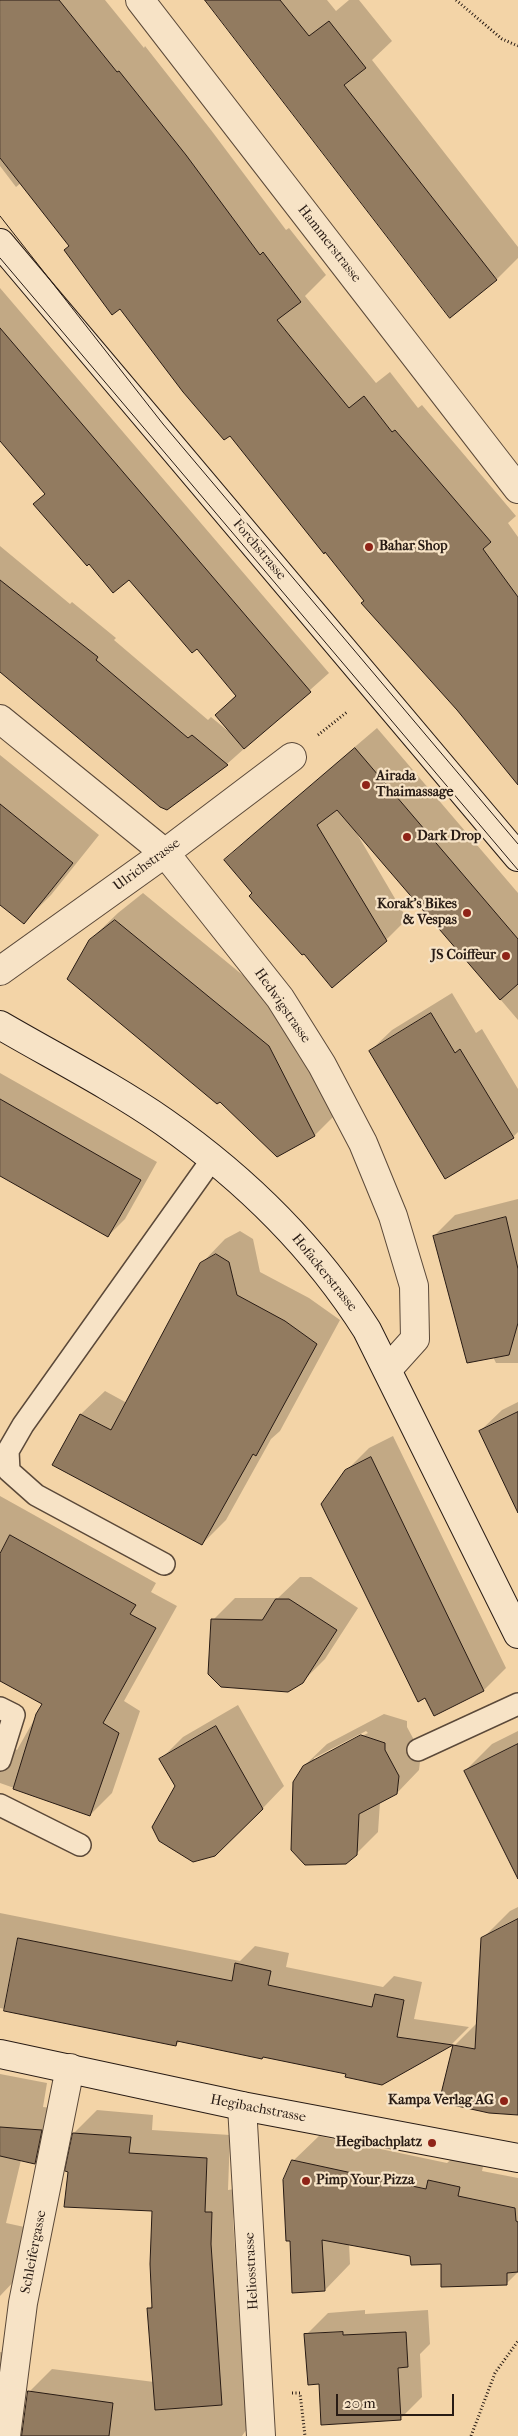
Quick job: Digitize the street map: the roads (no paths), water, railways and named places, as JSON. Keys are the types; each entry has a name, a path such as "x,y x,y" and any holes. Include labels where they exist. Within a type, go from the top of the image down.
{"street":[{"name":"Hammerstrasse","path":"140,0 518,489"},
{"name":"Forchstrasse","path":"0,243 518,857"},
{"name":"Hedwigstrasse","path":"0,719 164,853 280,998 322,1065 363,1143 393,1216 414,1286 415,1339 388,1369"},
{"name":"Ulrichstrasse","path":"0,971 164,853 292,757"},
{"name":"Hofackerstrasse","path":"0,1025 163,1121 213,1158 252,1193 306,1248 344,1294 388,1369 518,1634"},
{"name":"Hegibachstrasse","path":"0,2054 242,2106 518,2158"},
{"name":"Schleifergasse","path":"6,2436 23,2303 70,2068"},
{"name":"Heliosstrasse","path":"242,2106 261,2436"}],"lane":[{"path":"164,1564 36,1495 5,1474 8,1451 23,1424 213,1158"},
{"path":"418,1750 518,1704"},
{"path":"0,1708 14,1715 0,1760"},
{"path":"0,1805 80,1845"}],"tram line":[{"path":"0,216 163,424 518,844"},
{"path":"0,258 518,870"}],"place":[{"name":"Bahar Shop","path":"369,547"},
{"name":"Airada Thaimassage","path":"366,785"},
{"name":"Dark Drop","path":"407,837"},
{"name":"Korak's Bikes & Vespas","path":"467,913"},
{"name":"JS Coiffeur","path":"506,956"},
{"name":"Kampa Verlag AG","path":"504,2101"},
{"name":"Hegibachplatz","path":"432,2143"},
{"name":"Pimp Your Pizza","path":"306,2181"}]}
